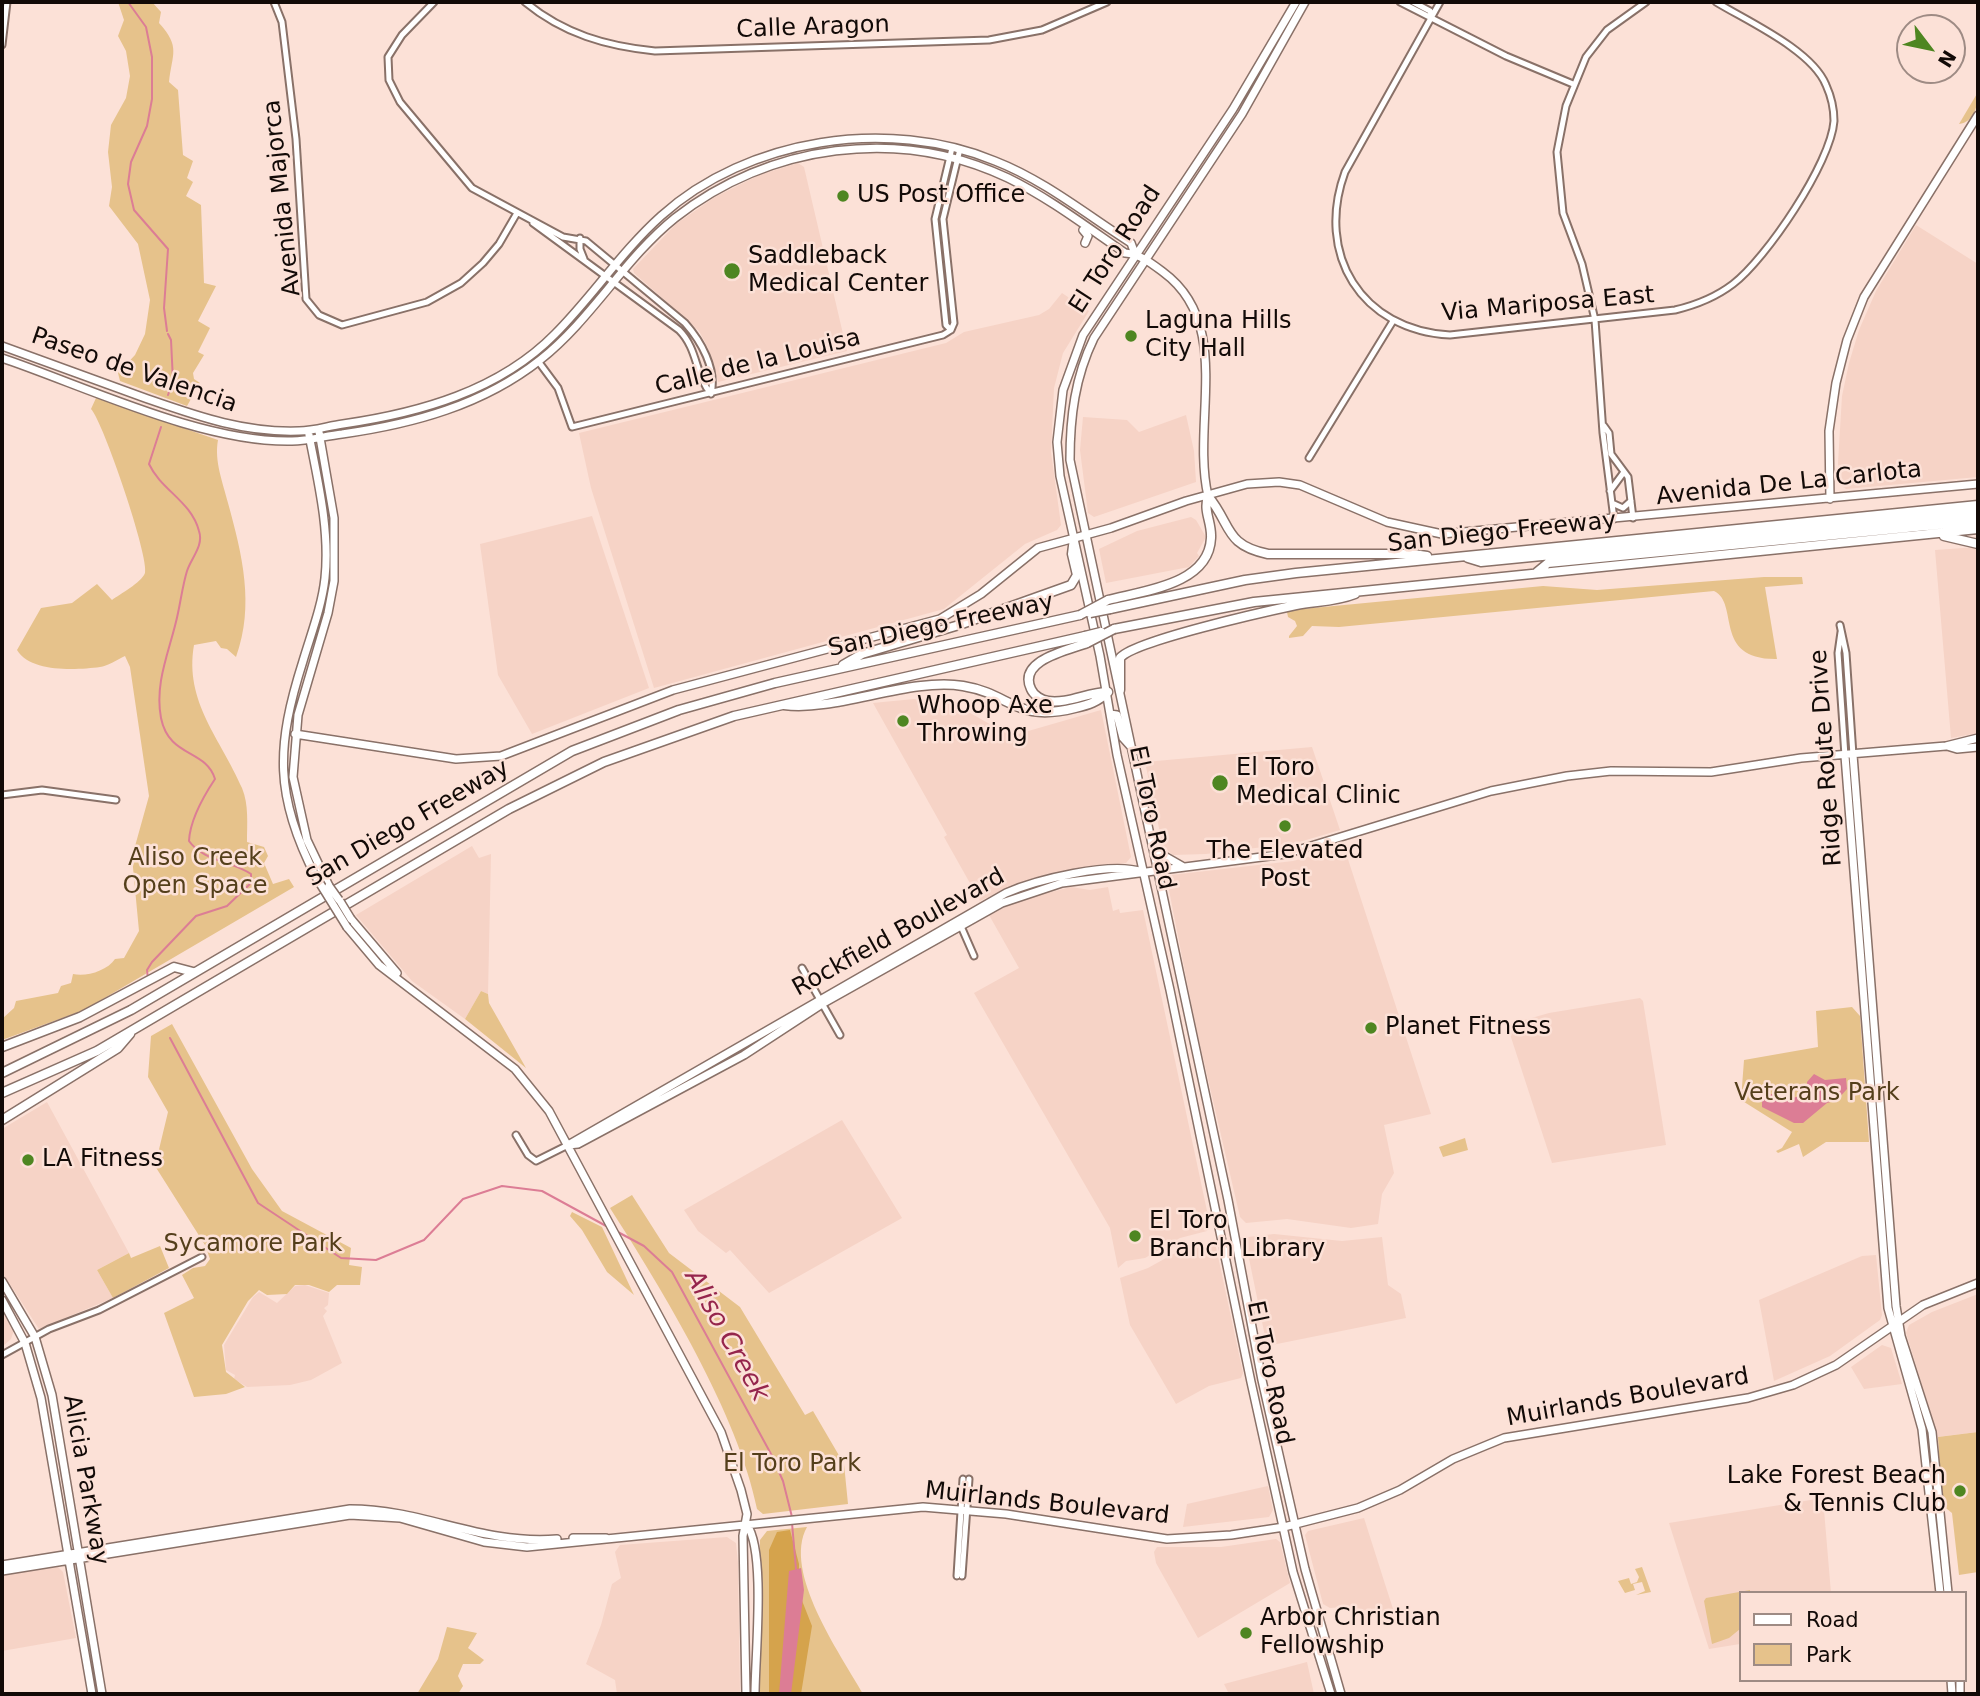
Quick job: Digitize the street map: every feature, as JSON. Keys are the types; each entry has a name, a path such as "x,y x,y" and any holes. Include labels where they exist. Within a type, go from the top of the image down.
{"highway":[{"path":"1208,496 1229,534 1251,550 1268,554 1413,554 1437,558"},
{"path":"1109,605 1180,579 1196,570 1209,549 1210,525 1204,509 1208,496"},
{"name":"San Diego Freeway","path":"2,1073 136,1007 572,751 679,710 839,668 1080,615 1109,605 1244,580 1437,558 1978,505"},
{"path":"1462,556 1481,562 1978,513"},
{"path":"1537,572 1548,563 1978,521"},
{"name":"San Diego Freeway","path":"2,1093 97,1051 554,784 638,747 778,705 1086,639 1114,629 1254,602 1537,572 1940,535 1978,529"},
{"path":"1940,535 1978,544"},
{"path":"839,668 862,654 959,625 1071,585 1077,575 1072,554 1074,538"},
{"path":"1120,690 1121,658 1138,647 1254,614 1300,604 1338,601 1367,590"},
{"path":"1086,639 1038,663 1030,675 1030,689 1035,695 1050,702 1108,692"},
{"path":"778,705 798,707 865,695 962,686 1025,711 1042,714 1100,701 1108,692"},
{"path":"2,1047 80,1017 171,968 193,972"},
{"path":"2,1120 118,1048 134,1029"},
{"path":"2,1099 18,1086"}],"main road":[{"name":"El Toro Road","path":"1296,2 1233,109 1083,335 1061,399 1057,442 1060,476 1108,692 1110,714 1251,1382 1284,1527 1331,1694"},
{"name":"El Toro Road","path":"1305,2 1242,114 1094,338 1073,402 1070,460 1084,536 1120,690 1193,1038 1262,1380 1318,1615 1340,1694"},
{"path":"1830,499 1829,431 1836,383 1847,340 1864,297 1978,115"},
{"name":"Paseo de Valencia","path":"2,358 193,426 244,439 309,435 318,428 379,419 439,404 484,384 519,364 552,337 658,218 687,196 728,173 777,153 836,140 905,140 956,149 997,161 1051,190 1131,243 1135,254"},
{"name":"Paseo de Valencia","path":"2,346 191,415 250,430 321,437 390,427 460,406 503,384 538,361 576,326 675,218 729,181 795,157 837,149 875,147 953,158 1020,184 1125,253 1135,254 1146,260 1186,294 1202,325 1205,349 1203,457 1208,496"},
{"path":"1071,217 1087,232 1086,245 1100,236"},
{"path":"318,428 334,518 334,580 295,733 294,792 319,876"},
{"path":"309,435 325,531 325,579 284,733 282,773 288,807 319,876 379,965 515,1069 549,1111 721,1432 741,1490 757,1561 755,1694"},
{"name":"Avenida De La Carlota","path":"295,733 456,759 501,757 673,690 940,619 976,597 1034,550 1208,496 1263,482 1300,485 1387,522 1442,534 1978,484"},
{"path":"1110,714 1117,715 1123,738 1132,749"},
{"path":"1156,870 1309,849 1466,798 1567,776 1623,770 1710,772 1801,758 1946,746 1978,738"},
{"path":"1946,746 1956,750 1978,747"},
{"name":"Ridge Route Drive","path":"1849,756 1880,1227 1894,1324 1924,1445 1940,1591"},
{"path":"1149,831 1161,854 1183,866"},
{"name":"Rockfield Boulevard","path":"568,1145 958,922 1030,891 1062,883 1156,870"},
{"path":"1181,1041 1193,1038"},
{"path":"1220,1236 1233,1233"},
{"name":"Alicia Parkway","path":"2,1281 34,1337 57,1419 102,1694"},
{"name":"Muirlands Boulevard","path":"2,1571 78,1556 350,1515 400,1518 507,1546 600,1541 606,1538 923,1507 964,1509 1167,1539 1243,1534 1342,1514 1378,1500 1453,1459 1504,1438 1748,1398 1786,1388 1836,1365 1935,1299 1978,1283"},
{"name":"Alicia Parkway","path":"2,1300 25,1343 46,1421 92,1694"},
{"name":"Ridge Route Drive","path":"1894,1324 1931,1427 1948,1591"},
{"path":"1251,1382 1262,1380"},
{"path":"746,1694 743,1536 747,1525"},
{"name":"Muirlands Boulevard","path":"2,1565 68,1558"},
{"path":"1308,1619 1318,1615"}],"street":[{"path":"2,45 7,2"},
{"name":"Avenida Majorca","path":"274,2 282,22 296,139 306,299 319,315 341,325 394,313 444,293 487,259 517,213"},
{"path":"435,2 402,35 388,57 389,80 400,103 462,178 485,197 563,237 580,238 695,334 707,359 713,384 711,394"},
{"name":"Calle Aragon","path":"525,2 557,24 586,38 624,48 655,51 989,40 1042,30 1107,2"},
{"path":"1400,2 1506,56 1573,84"},
{"path":"1413,2 1430,11 1432,17"},
{"name":"Via Mariposa East","path":"1440,2 1345,172 1335,204 1335,237 1349,277 1361,294 1393,321 1419,331 1450,335 1595,320 1694,305 1726,289 1751,267 1795,208 1817,166 1830,135 1833,103 1822,77 1802,55 1716,2"},
{"path":"1614,520 1602,433 1604,426 1595,320 1589,287 1568,231 1559,187 1559,137 1573,84 1586,57 1607,30 1646,2"},
{"path":"953,158 956,149"},
{"name":"Calle de la Louisa","path":"538,361 558,388 572,427 943,335 951,330 946,325 934,225 953,158"},
{"path":"530,220 577,258 584,259 606,274 687,338 699,362 705,386 711,394"},
{"path":"580,238 579,248 584,259"},
{"path":"1309,458 1393,321"},
{"path":"1604,426 1609,433 1611,454 1632,483 1633,518"},
{"path":"1610,491 1625,472"},
{"path":"1612,503 1623,508 1631,499"},
{"name":"Ridge Route Drive","path":"1841,629 1838,653 1849,756"},
{"name":"Avenida De La Carlota","path":"284,733 295,733"},
{"path":"2,795 42,790 116,800"},
{"path":"958,922 974,956"},
{"path":"802,968 841,1035"},
{"name":"Rockfield Boulevard","path":"516,1135 528,1155 536,1161 568,1145"},
{"path":"2,1355 34,1337 99,1310 202,1257"},
{"path":"960,1576 966,1479"}],"shaded area":[{"name":"Saddleback Medical Center","path":"798,163 804,167 847,351 718,382 708,348 699,331 634,273 633,269 676,224 715,197 759,175"},
{"path":"1916,225 1978,264 1978,477 1846,489 1840,485 1838,463 1842,396 1849,363 1859,330 1876,291"},
{"path":"1062,293 1089,311 1063,353 1054,388 1051,452 1061,525 1057,530 1025,544 944,609 654,688 591,488 579,433 946,343 964,332 1039,315 1049,309"},
{"path":"1186,415 1194,451 1196,482 1094,517 1088,513 1080,450 1083,417 1127,420 1139,432"},
{"path":"592,516 649,688 532,734 498,675 480,544"},
{"path":"1191,517 1196,520 1206,537 1197,553 1199,556 1189,567 1106,583 1099,549 1137,531"},
{"path":"1978,547 1978,733 1951,738 1935,550"},
{"path":"914,699 956,705 1011,736 1101,710 1131,857 1126,863 1048,874 1019,883 980,901 944,837 947,835 873,703"},
{"path":"1312,747 1340,830 1296,843 1206,854 1173,855 1163,847 1145,762"},
{"path":"472,846 479,858 491,854 488,994 481,991 465,1019 412,981 356,915"},
{"path":"1344,847 1431,1114 1384,1125 1394,1173 1382,1194 1378,1224 1351,1228 1287,1219 1246,1223 1240,1217 1195,1023 1167,880 1171,875 1293,861"},
{"path":"1071,887 1090,890 1108,887 1113,911 1119,909 1120,913 1143,910 1210,1225 1207,1231 1180,1238 1145,1258 1126,1261 1118,1268 1110,1228 974,993 1019,968 989,915 1020,900"},
{"path":"1640,998 1643,1001 1666,1145 1552,1163 1507,1025 1549,1013"},
{"path":"1814,1074 1825,1080 1846,1078 1847,1089 1837,1100 1827,1103 1803,1123 1794,1123 1762,1107 1762,1100 1773,1093 1789,1099 1807,1094 1807,1082"},
{"path":"47,1102 129,1253 97,1270 113,1298 39,1329 2,1272 2,1129"},
{"path":"842,1120 902,1218 769,1293 730,1250 726,1253 698,1231 684,1210"},
{"path":"1274,1234 1342,1241 1382,1237 1388,1285 1401,1294 1406,1318 1267,1346 1246,1244 1248,1237"},
{"path":"1210,1245 1216,1247 1243,1373 1241,1378 1209,1386 1176,1404 1130,1325 1120,1278 1148,1268 1175,1253"},
{"path":"1876,1255 1882,1315 1880,1320 1830,1356 1774,1381 1759,1300 1862,1256"},
{"path":"305,1285 329,1293 328,1305 324,1308 327,1311 323,1316 342,1363 311,1380 290,1385 247,1387 234,1379 235,1375 226,1370 224,1345 253,1297 259,1292 277,1303 295,1286"},
{"path":"1978,1294 1978,1432 1938,1437 1906,1333 1909,1325 1932,1312"},
{"path":"2,1312 14,1330 11,1339 2,1347"},
{"path":"1882,1345 1891,1348 1902,1384 1864,1389 1851,1367"},
{"path":"1268,1486 1273,1510 1269,1517 1183,1527 1187,1504"},
{"path":"1823,1498 1831,1591 1738,1591 1738,1644 1709,1649 1669,1523"},
{"path":"1364,1518 1395,1615 1347,1607 1330,1608 1323,1604 1305,1535 1308,1531"},
{"path":"790,1530 799,1564 799,1593 812,1626 801,1694 769,1694 769,1550 777,1532"},
{"path":"727,1537 736,1543 738,1563 740,1694 617,1694 615,1680 586,1664 601,1625 612,1584 621,1578 615,1552 620,1545"},
{"path":"1276,1539 1280,1542 1290,1583 1198,1638 1156,1563 1154,1552 1157,1547 1221,1547"},
{"path":"58,1567 63,1572 76,1638 2,1651 2,1575"},
{"path":"801,1568 804,1590 791,1694 779,1694 789,1571"},
{"path":"1307,1662 1314,1694 1229,1694 1224,1684"}],"green space":[{"path":"118,2 152,2 161,12 159,23 173,45 169,82 178,90 183,155 193,161 187,178 193,182 186,196 201,205 204,283 216,286 198,321 210,328 198,352 204,355 193,373 194,379 200,383 187,406 120,381 118,373 135,355 145,334 150,300 138,244 109,206 112,187 108,152 111,125 126,98 130,76 126,51 118,36 124,20"},
{"path":"1978,92 1972,117 1959,124"},
{"name":"Aliso Creek Open Space","path":"96,398 218,440 220,472 242,560 245,618 236,657 227,649 221,648 216,641 194,645 194,684 206,720 242,788 246,801 247,842 264,847 268,856 264,863 273,884 289,879 294,887 84,1010 2,1040 2,1019 14,1008 16,1001 58,993 61,986 71,983 73,974 96,972 115,959 124,958 139,931 132,857 149,796 130,667 125,656 100,667 55,668 33,663 17,650 41,608 72,603 97,584 112,600 135,584 145,573 145,562 124,490 91,409"},
{"path":"1764,577 1802,577 1803,584 1765,587 1777,659 1757,657 1743,650 1735,641 1722,597 1714,591 1339,627 1312,626 1303,636 1289,638 1297,626 1295,621 1288,617 1287,612 1292,610 1543,586 1597,590"},
{"path":"481,991 488,994 489,1003 526,1068 465,1019"},
{"name":"Veterans Park","path":"1852,1007 1860,1016 1869,1142 1826,1142 1803,1157 1799,1144 1778,1153 1776,1151 1782,1148 1792,1132 1741,1100 1744,1060 1818,1047 1816,1011"},
{"name":"Sycamore Park","path":"172,1024 252,1169 282,1211 351,1248 349,1265 362,1267 360,1285 337,1285 329,1292 309,1285 295,1285 287,1294 267,1295 259,1290 248,1301 222,1345 226,1372 245,1387 226,1394 194,1397 164,1313 194,1298 182,1275 193,1268 205,1266 210,1259 205,1245 155,1166 168,1112 148,1077 151,1036"},
{"path":"1465,1138 1468,1150 1443,1157 1439,1147"},
{"name":"El Toro Park","path":"632,1195 669,1253 740,1307 805,1415 813,1411 844,1464 848,1504 763,1514 757,1509 747,1472 716,1394 675,1315 610,1208"},
{"path":"572,1212 602,1227 634,1295 607,1272 582,1230 570,1216"},
{"path":"160,1246 169,1268 113,1298 97,1270 129,1253 131,1258"},
{"name":"Lake Forest Beach & Tennis Club","path":"1978,1432 1978,1572 1959,1575 1952,1513 1942,1505 1938,1437"},
{"path":"807,1527 801,1545 802,1566 808,1589 829,1635 863,1694 760,1694 760,1540 767,1531"},
{"path":"1642,1567 1651,1592 1636,1595 1645,1591 1642,1582 1633,1584 1635,1590 1625,1593 1618,1581 1629,1578 1631,1584 1637,1582 1639,1577 1635,1569"},
{"path":"1738,1592 1738,1631 1729,1638 1712,1644 1704,1601 1706,1598"},
{"path":"447,1627 477,1633 468,1648 484,1660 480,1664 463,1664 458,1676 463,1686 458,1694 417,1694 438,1659"}],"waterway":[{"name":"Aliso Creek","path":"128,2 146,27 152,57 152,99 147,126 131,162 128,184 134,210 168,249 164,308 167,331"},
{"name":"Aliso Creek","path":"168,334 171,340 173,381 168,395"},
{"name":"Aliso Creek","path":"148,979 147,970 152,962 196,916 227,906 251,883 251,874 202,853 189,841 195,817 215,779 204,762 172,740 165,731 161,718 161,678 186,576 200,542 199,531 190,512 149,464 161,427"},
{"name":"Aliso Creek","path":"170,1038 258,1203 341,1258 376,1260 424,1240 463,1199 502,1186 542,1191 608,1227"},
{"name":"Aliso Creek","path":"616,1231 644,1246 672,1272 771,1454 783,1481 792,1517"},
{"name":"Aliso Creek","path":"792,1523 796,1569"}],"place":[{"name":"US Post Office","path":"843,196"},
{"name":"Saddleback Medical Center","path":"732,271"},
{"name":"Laguna Hills City Hall","path":"1131,336"},
{"name":"Whoop Axe Throwing","path":"903,721"},
{"name":"El Toro Medical Clinic","path":"1220,783"},
{"name":"The Elevated Post","path":"1285,826"},
{"name":"Planet Fitness","path":"1371,1028"},
{"name":"LA Fitness","path":"28,1160"},
{"name":"El Toro Branch Library","path":"1135,1236"},
{"name":"Lake Forest Beach & Tennis Club","path":"1960,1491"},
{"name":"Arbor Christian Fellowship","path":"1246,1633"}]}
